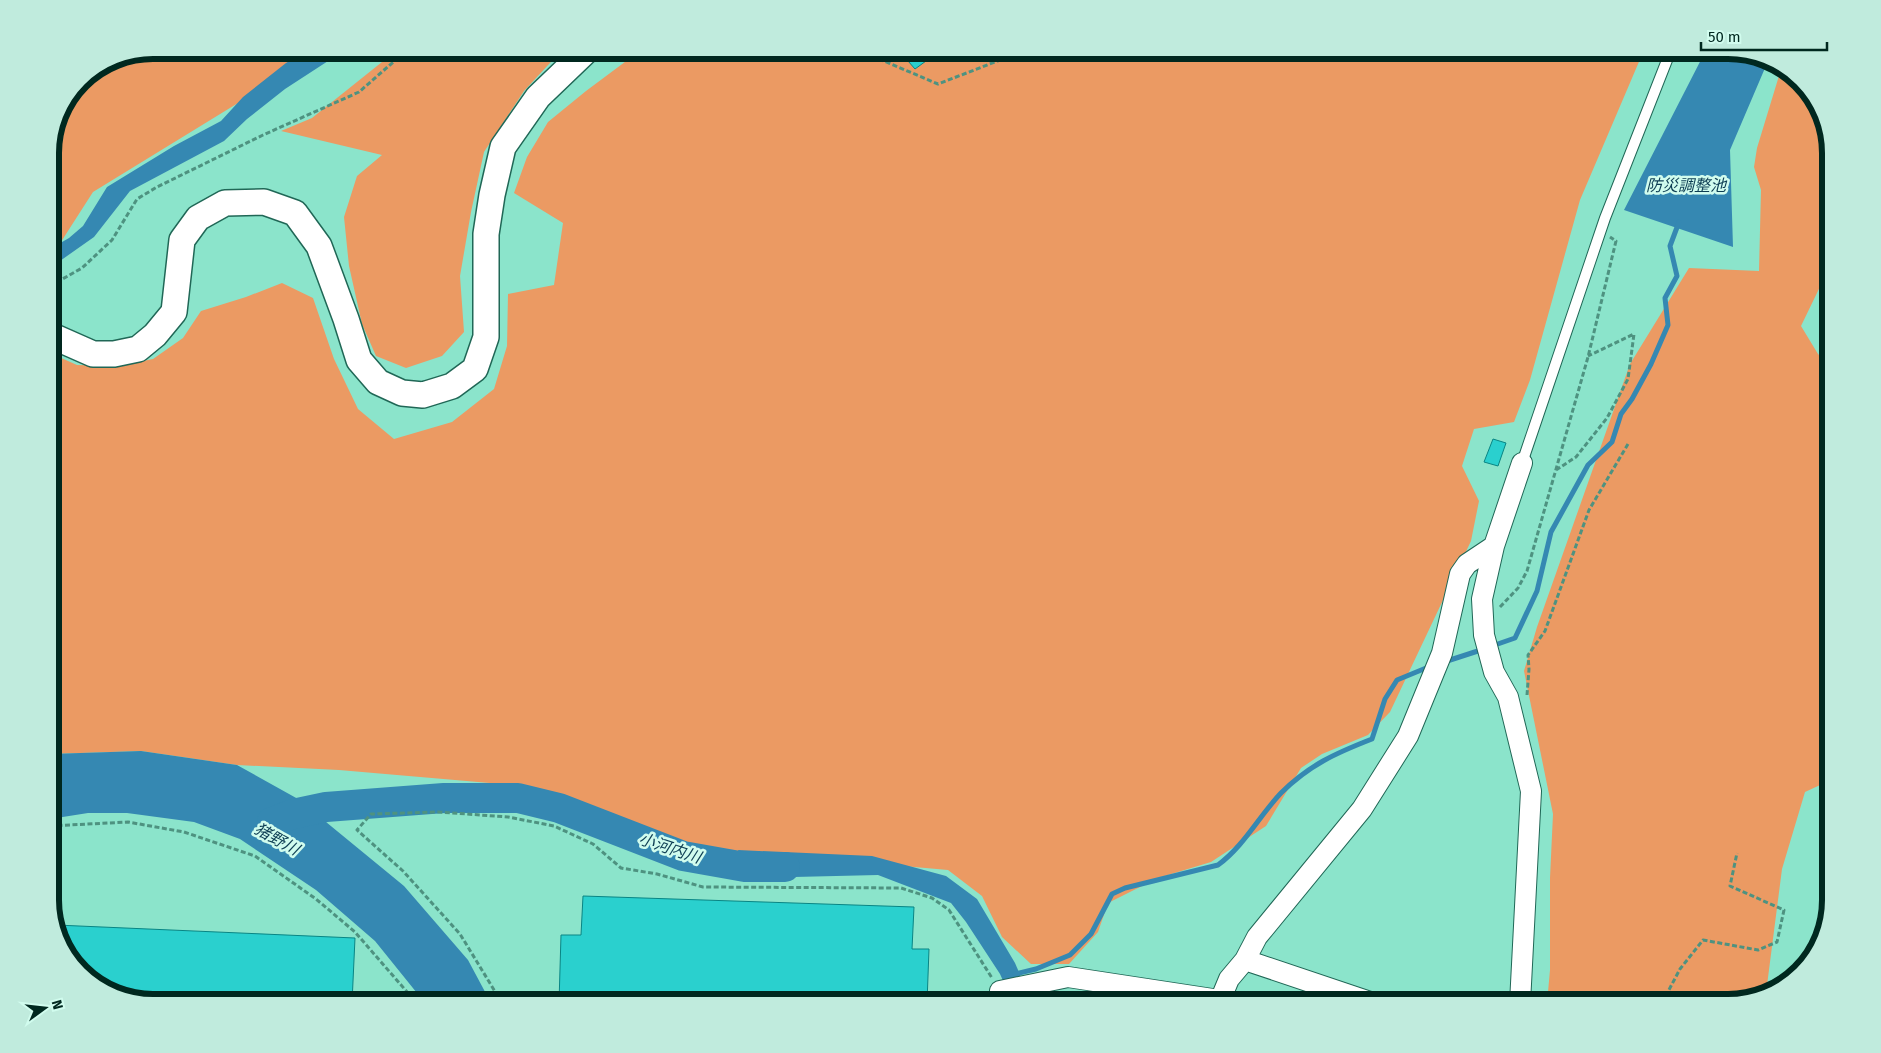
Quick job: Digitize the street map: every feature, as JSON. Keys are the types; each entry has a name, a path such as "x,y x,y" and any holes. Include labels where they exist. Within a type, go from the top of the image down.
{"street":[{"path":"59,339 93,354 114,354 138,349 155,335 174,312 182,240 198,218 226,203 264,202 295,213 319,246 359,360 378,382 402,393 423,395 452,386 475,369 486,337 486,234 502,147 538,97 578,59"},
{"path":"1520,994 1531,792 1508,697 1494,672 1484,635 1482,599 1494,546 1522,463"},
{"path":"1222,994 1229,979 1245,960 1257,937 1362,808 1408,736 1442,653 1460,574 1467,564 1494,546"},
{"path":"1245,960 1346,994"},
{"path":"1010,994 1043,982 1068,977 1175,994"}],"lane":[{"path":"1522,463 1601,232 1668,59"}],"path":[{"path":"59,281 82,268 112,240 137,198 157,186 262,135 359,92 397,59"},
{"path":"879,59 938,84 1003,59"},
{"path":"1484,628 1518,588 1527,571 1588,357 1616,241 1601,232"},
{"path":"1556,470 1576,457 1607,418 1628,379 1634,334 1588,357"},
{"path":"1516,729 1525,722 1530,669 1528,655 1545,631 1589,510 1628,444"},
{"path":"497,994 460,934 403,871 357,830 371,814 438,812 508,817 554,826 593,844 621,868 657,874 703,887 901,888 932,898 949,910 1000,994"},
{"path":"59,826 128,822 184,832 255,856 316,899 355,932 409,994"},
{"path":"1667,994 1680,969 1703,940 1758,950 1776,942 1784,910 1730,886 1737,853"}],"shaded area":[{"path":"146,59 300,59 264,87 93,192 59,245 59,146 62,128 68,111 78,95 95,78 111,68"},
{"path":"386,59 554,59 524,91 484,152 460,276 464,332 442,356 406,368 376,356 362,324 349,266 344,217 357,176 382,155 281,131 312,118"},
{"path":"629,59 1640,59 1580,200 1530,380 1514,422 1474,429 1462,466 1479,501 1471,541 1390,712 1368,735 1322,754 1301,768 1266,826 1211,862 1158,878 1108,903 1098,932 1069,964 1031,964 1002,937 982,896 948,870 847,861 743,858 650,831 597,807 526,786 339,770 237,765 141,751 59,754 59,357 77,365 117,366 153,359 183,338 201,311 282,283 313,298 334,359 358,409 394,439 452,422 494,389 507,346 508,294 554,285 563,223 514,193 527,157 548,122"},
{"path":"1780,74 1799,91 1813,111 1822,146 1822,283 1801,326 1822,358 1822,784 1805,792 1782,869 1767,986 1753,991 1729,994 1548,994 1553,814 1524,671 1537,627 1630,364 1689,268 1759,271 1761,190 1754,167 1757,148"}],"water":[{"path":"293,59 331,59 285,89 247,119 224,141 130,191 94,237 59,262 59,244 83,226 107,187 174,146 221,121 243,97"},
{"name":"防災調整池","path":"1701,59 1741,60 1766,66 1730,150 1733,247 1624,210"},
{"name":"猪野川","path":"141,751 237,765 298,799 404,886 468,960 486,994 418,994 375,941 316,890 240,839 194,822 127,813 88,813 59,818 59,754"},
{"path":"738,850 872,856 946,876 977,899 1015,963 1028,994 1009,994 1000,974 966,922 951,903 878,875 750,878"}],"building":[{"path":"910,59 924,59 926,61 915,69 908,61"},
{"path":"1493,439 1506,443 1498,466 1484,462"},
{"path":"583,896 914,907 912,949 929,949 927,994 559,994 561,935 581,935"},
{"path":"63,925 355,938 352,994 146,994 111,985 91,971 68,942"}],"waterway":[{"path":"1492,646 1515,638 1537,591 1551,532 1588,465 1612,442 1621,414 1632,399 1651,364 1668,325 1665,298 1677,276 1670,246 1679,222"},
{"path":"1444,662 1484,649"},
{"path":"1015,974 1036,969 1070,955 1091,934 1112,894 1125,888 1218,865 1236,849 1273,802 1291,783 1324,761 1372,739 1385,699 1397,680 1431,666"},
{"name":"小河内川","path":"272,822 293,814 326,807 444,798 518,798 559,808 683,856 745,867 785,867"}]}
